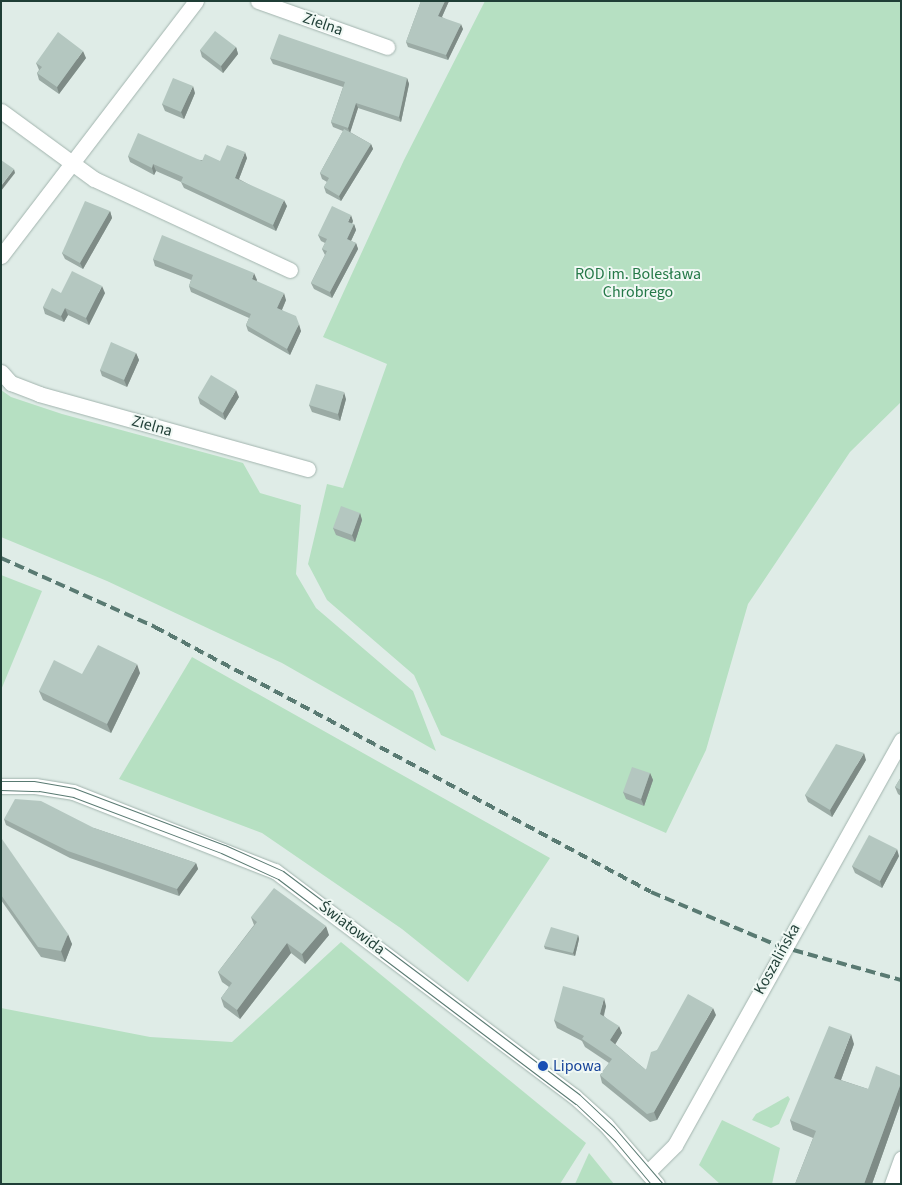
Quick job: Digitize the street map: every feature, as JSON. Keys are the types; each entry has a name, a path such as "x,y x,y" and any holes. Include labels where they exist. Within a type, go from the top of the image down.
{"street":[{"path":"1,256 196,1"},
{"name":"Zielna","path":"258,1 387,47"},
{"path":"1,111 94,179 290,270"},
{"name":"Zielna","path":"1,372 11,382 39,394 308,469"},
{"name":"Koszalińska","path":"652,1178 679,1138 901,740"},
{"name":"Światowida","path":"1,786 35,786 73,792 275,871 574,1096 599,1118 652,1178"},
{"path":"892,1184 901,1159"}],"green space":[{"name":"ROD im. Bolesława Chrobrego","path":"485,1 901,1 901,402 850,452 748,604 706,750 666,833 441,735 414,675 327,600 308,564 327,484 343,488 387,364 323,337 404,160"},
{"path":"1,390 11,397 62,414 243,463 260,493 301,505 296,574 316,608 413,691 436,751 282,663 107,581 1,537"},
{"path":"1,575 42,591 1,690"},
{"path":"192,657 550,858 468,982 402,929 262,833 119,779"},
{"path":"341,942 586,1143 560,1184 1,1184 1,1008 150,1037 232,1042"},
{"path":"788,1096 790,1099 779,1124 771,1128 752,1120 756,1114"},
{"path":"722,1120 780,1148 772,1184 720,1184 699,1165"},
{"path":"589,1153 614,1184 575,1184"}],"building":[{"path":"421,1 445,1 438,16 461,24 446,55 406,42"},
{"path":"215,31 236,47 221,66 200,50"},
{"path":"58,32 83,51 57,87 37,73 42,67 36,63"},
{"path":"279,34 407,78 399,117 356,103 348,128 331,122 345,82 270,58"},
{"path":"173,78 193,86 181,112 162,104"},
{"path":"344,129 371,144 339,196 324,187 329,178 320,173"},
{"path":"138,133 202,161 205,154 220,161 227,145 245,152 235,178 284,200 273,225 181,182 183,177 153,164 152,168 128,156"},
{"path":"1,160 14,169 1,186"},
{"path":"85,201 110,211 80,263 62,253"},
{"path":"332,206 351,215 348,222 354,224 347,239 356,243 330,292 311,283 327,251 322,249 327,239 318,235"},
{"path":"162,235 254,273 252,279 284,293 277,308 296,316 299,324 287,349 246,325 251,314 189,286 193,275 153,259"},
{"path":"72,271 102,286 86,318 65,308 61,316 43,307 52,288 61,293"},
{"path":"111,342 136,353 124,380 100,370"},
{"path":"211,375 236,390 223,413 198,397"},
{"path":"316,384 344,392 338,414 309,405"},
{"path":"341,506 360,513 352,535 333,528"},
{"path":"98,645 137,664 107,724 39,691 54,660 82,674"},
{"path":"836,744 864,753 830,810 805,795"},
{"path":"632,767 650,773 641,799 623,792"},
{"path":"901,777 901,790 895,787"},
{"path":"15,799 41,801 94,828 196,863 177,889 68,851 4,819"},
{"path":"869,835 897,849 880,881 852,866"},
{"path":"2,839 68,934 61,951 38,947 1,895"},
{"path":"274,888 326,926 302,954 287,943 237,1010 221,998 232,983 218,972 257,922 251,917"},
{"path":"551,927 578,935 573,953 544,946"},
{"path":"563,986 604,998 600,1014 619,1026 610,1040 646,1070 651,1052 657,1050 688,994 713,1008 654,1112 647,1114 600,1075 612,1059 582,1039 584,1036 554,1020"},
{"path":"829,1026 851,1034 834,1078 868,1089 876,1066 901,1076 901,1083 864,1184 795,1184 816,1131 790,1120"}],"tram line":[{"path":"1,781 34,781 74,788 225,845 283,871 579,1094 614,1127 663,1184"},
{"path":"1,790 39,791 73,797 221,853 278,879 576,1104 615,1141 651,1184"}],"railway":[{"path":"1,558 155,627 651,892 779,946 901,980"}],"place":[{"name":"Lipowa","path":"543,1066"}]}
